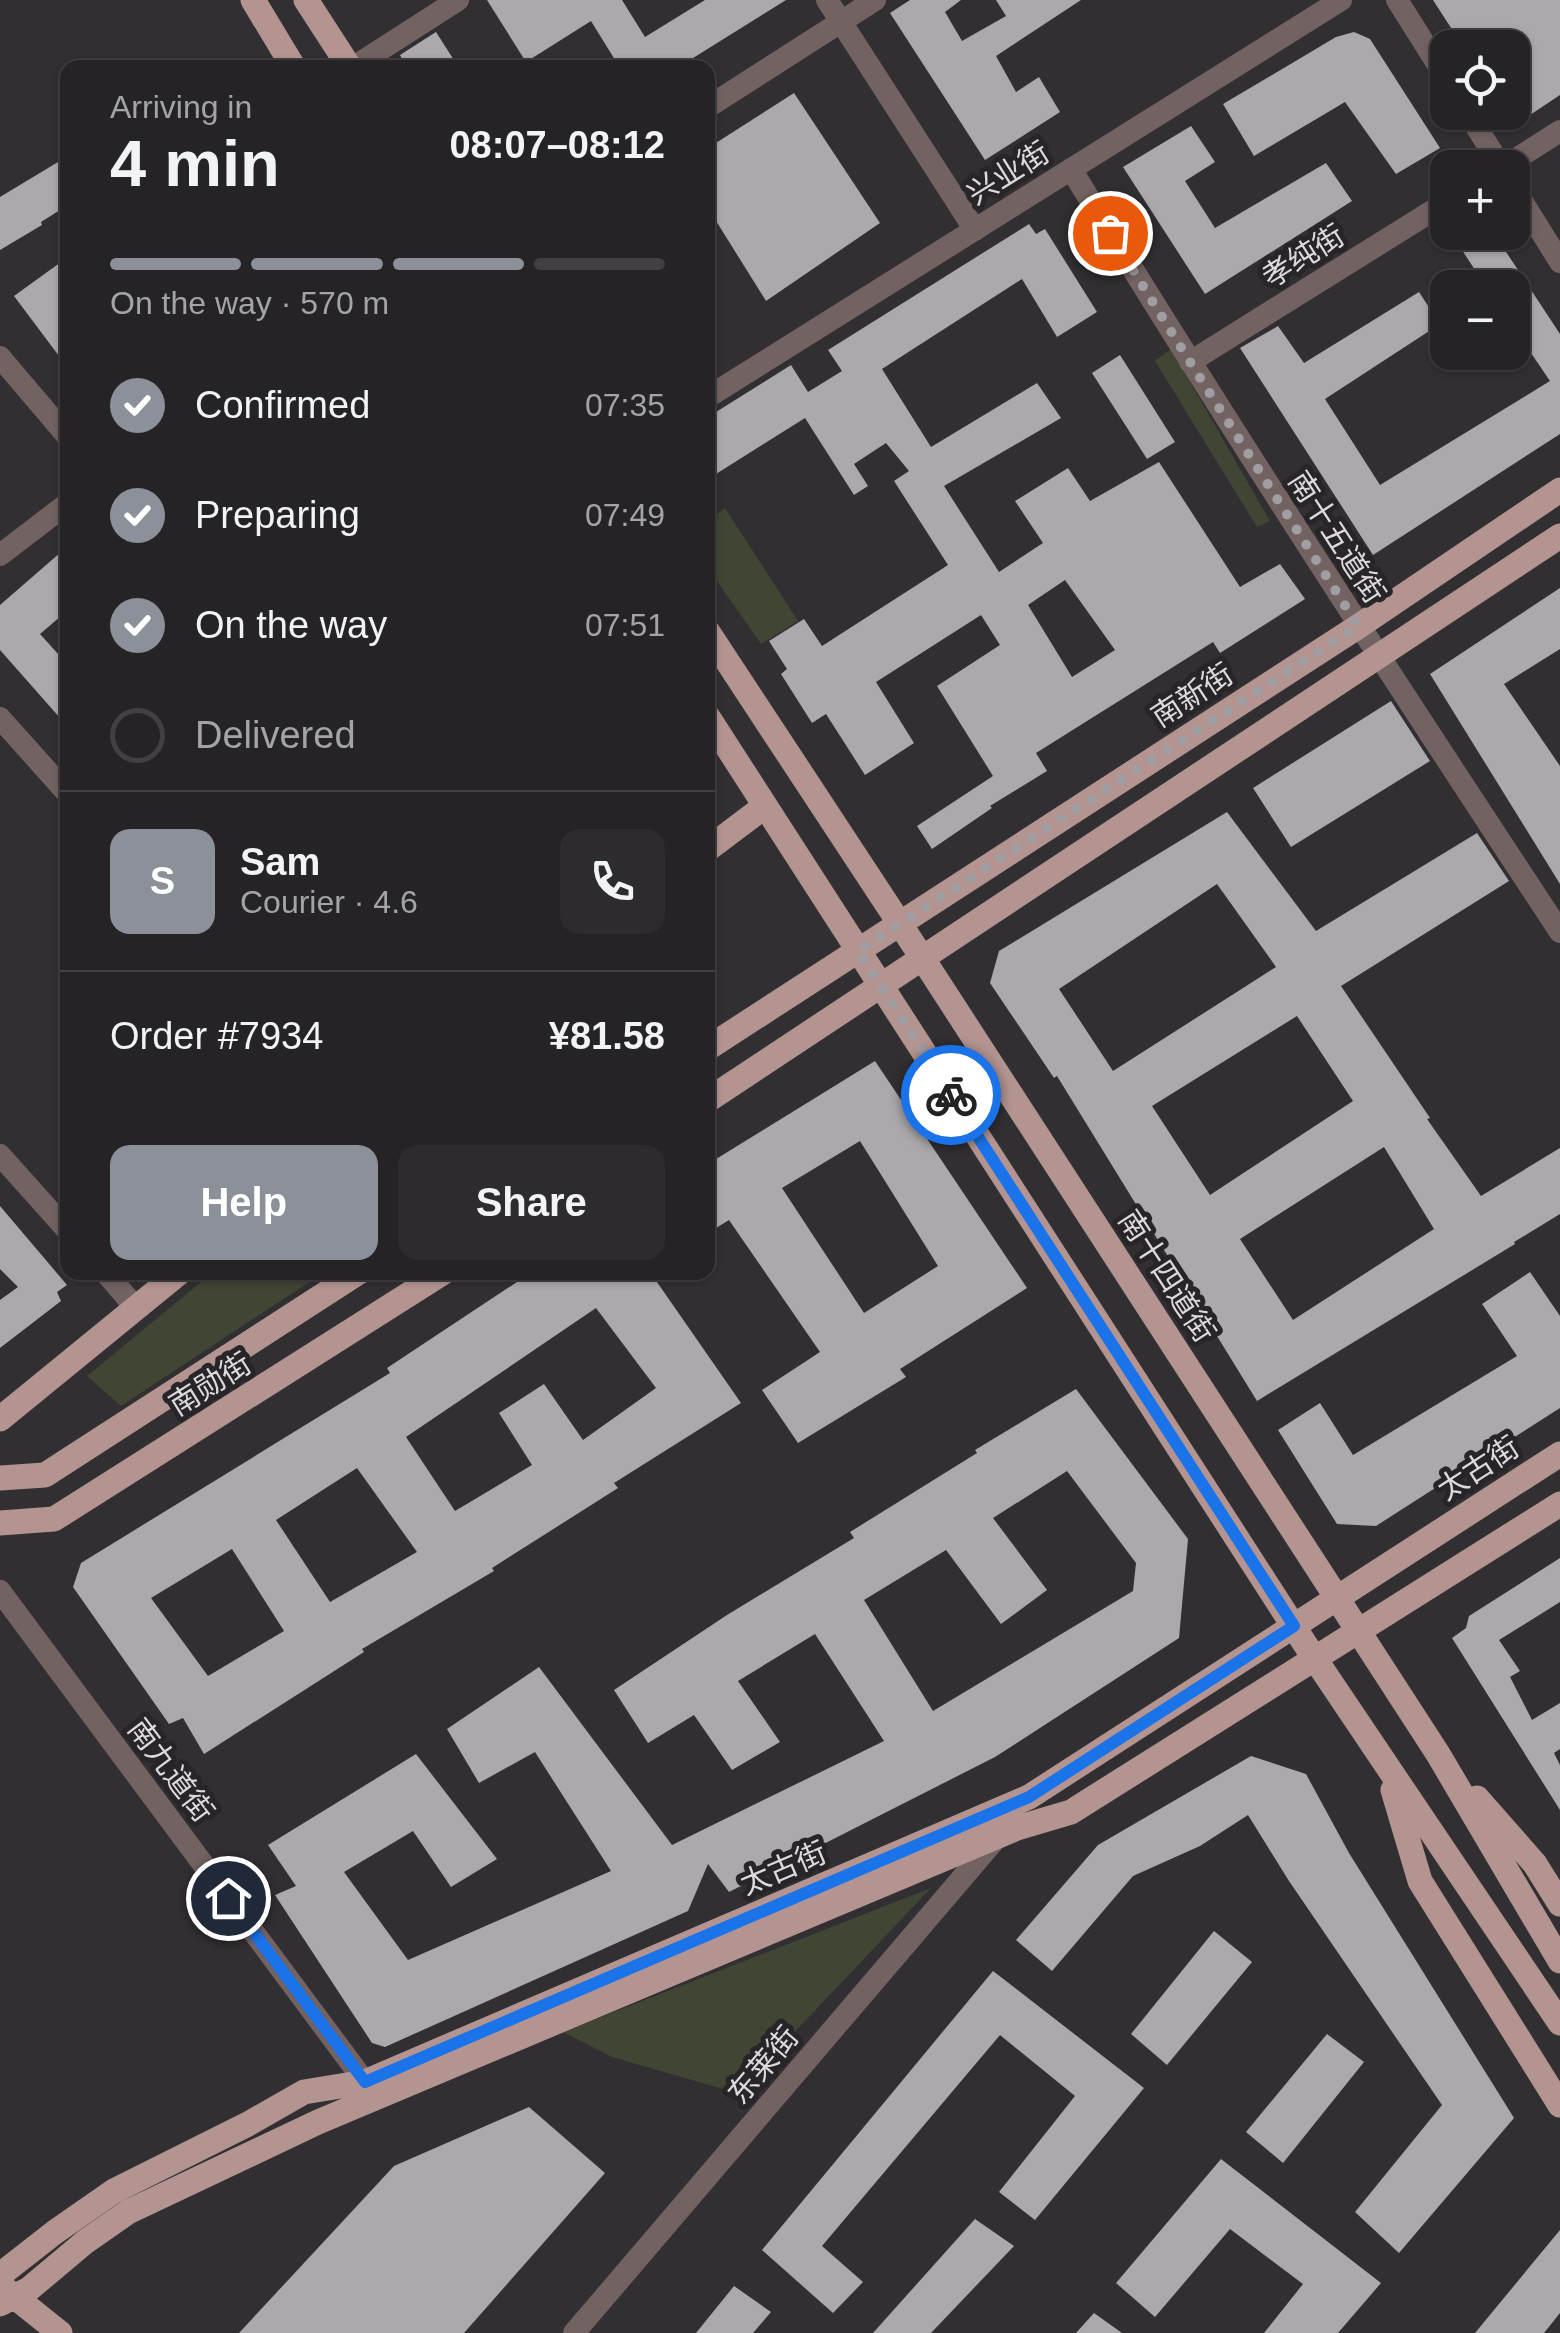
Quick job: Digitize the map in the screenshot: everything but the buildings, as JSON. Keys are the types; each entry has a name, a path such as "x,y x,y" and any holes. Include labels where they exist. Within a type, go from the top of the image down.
{"main road":[{"path":"253,0 289,60"},
{"path":"306,0 346,60"},
{"name":"南新街","path":"858,951 1560,490"},
{"path":"715,1095 1560,536"},
{"name":"南十四道街","path":"715,643 1438,1754 1560,1961"},
{"path":"715,728 1294,1626 1560,2023"},
{"path":"715,844 766,806"},
{"path":"715,1043 858,951"},
{"path":"0,1418 170,1280"},
{"name":"南勋街","path":"0,1478 45,1475 347,1280"},
{"name":"南勋街","path":"0,1524 54,1519 431,1280"},
{"name":"太古街","path":"4,2290 55,2232 114,2191 304,2092 365,2082 1029,1797 1560,1454"},
{"name":"太古街","path":"4,2290 29,2289 128,2212 301,2130 1017,1828 1070,1812 1560,1504"},
{"path":"1438,1754 1535,1864 1560,1904"},
{"path":"1386,1766 1420,1881 1560,2105"},
{"path":"4,2290 60,2333"}],"street":[{"path":"364,60 458,0"},
{"path":"826,0 975,230"},
{"path":"715,102 876,0"},
{"name":"兴业街","path":"715,394 1341,0"},
{"path":"1397,0 1430,52"},
{"path":"1530,150 1560,131"},
{"name":"南十五道街","path":"1071,169 1358,626 1560,932"},
{"name":"孝纯街","path":"1190,362 1430,212"},
{"path":"1530,214 1560,262"},
{"path":"0,357 60,427"},
{"path":"0,554 60,508"},
{"path":"0,718 60,785"},
{"path":"0,1155 60,1221"},
{"path":"112,1280 136,1308"},
{"name":"南九道街","path":"0,1591 365,2082"},
{"name":"东莱街","path":"574,2333 998,1836"}],"green space":[{"path":"1171,349 1270,521 1257,527 1155,361"},
{"path":"725,508 798,621 761,644 715,578 715,516"},
{"path":"204,1280 312,1280 121,1406 87,1376"},
{"path":"931,1888 737,2093 612,2057 563,2032"}],"way so far":[{"path":"951,1095 858,951 1358,626 1110,233"}],"route":[{"path":"228,1898 365,2082 1029,1797 1294,1626 951,1095"}]}
